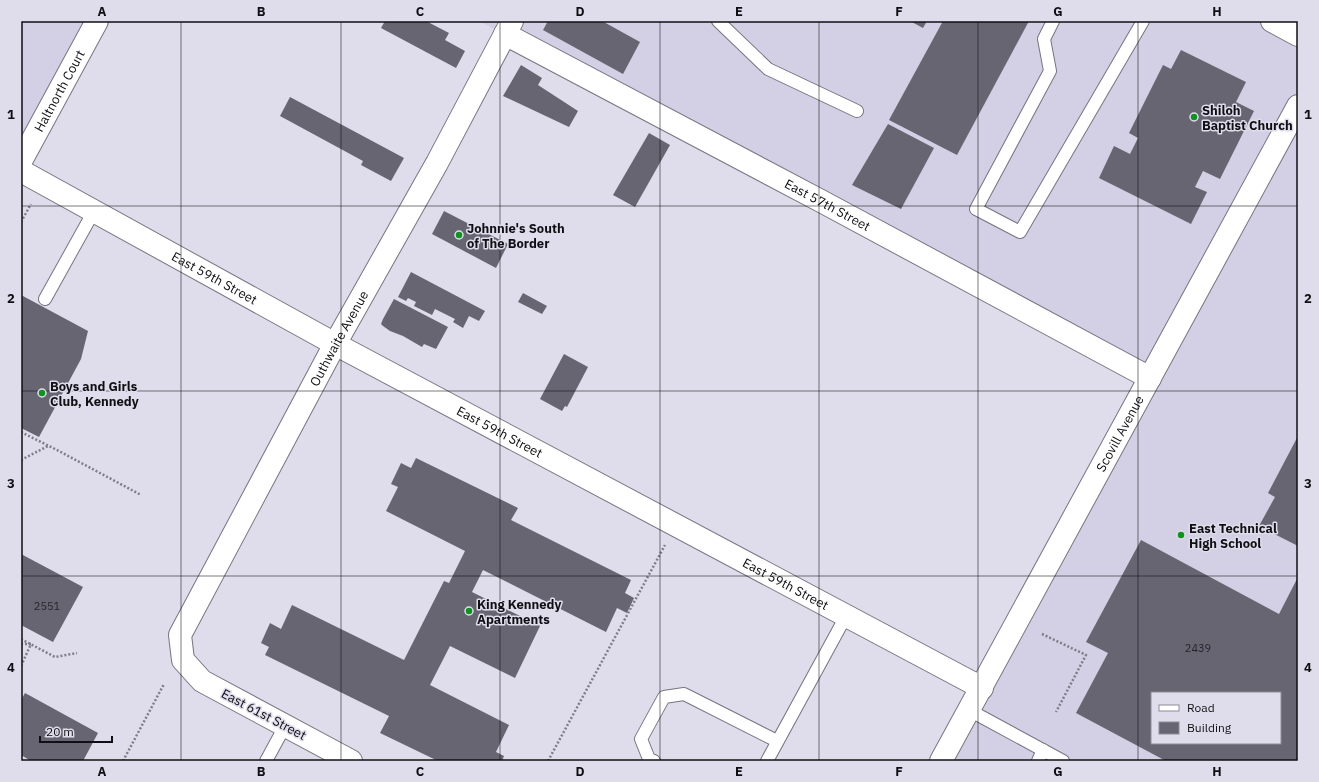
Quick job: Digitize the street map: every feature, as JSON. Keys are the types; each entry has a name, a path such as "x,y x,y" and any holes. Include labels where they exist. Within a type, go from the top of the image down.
{"street":[{"name":"Haltnorth Court","path":"21,161 97,21"},
{"path":"1272,21 1298,35"},
{"name":"Outhwaite Avenue","path":"183,660 180,635 335,344 437,163 508,28"},
{"name":"East 57th Street","path":"508,28 814,198 1150,378"},
{"name":"Scovill Avenue","path":"941,761 1298,106"},
{"name":"East 59th Street","path":"21,170 335,344 982,688"},
{"name":"East 61st Street","path":"183,660 202,681 351,761"}],"lane":[{"path":"718,21 768,69 857,111"},
{"path":"1053,21 1044,39 1050,71 976,209 1020,232 1143,21"},
{"path":"45,299 94,211"},
{"path":"767,761 846,616"},
{"path":"654,761 649,759 641,739 664,697 684,694 777,741"},
{"path":"970,710 1040,756 1063,761"},
{"path":"266,761 285,726"}],"path":[{"path":"21,222 31,204"},
{"path":"21,432 141,495"},
{"path":"21,460 49,446"},
{"path":"548,761 665,545"},
{"path":"1042,634 1086,655 1056,712"},
{"path":"21,639 55,657 77,653"},
{"path":"21,644 31,644"},
{"path":"21,666 31,644"},
{"path":"123,761 164,684"}],"shaded area":[{"path":"21,21 97,21 21,161"},
{"path":"479,21 1272,21 1298,35 1298,761 941,761 1150,378"}],"building":[{"path":"385,21 426,21 449,33 445,40 465,51 456,68 381,28"},
{"path":"548,21 602,21 640,42 623,74 543,30"},
{"path":"910,21 927,21 923,28"},
{"path":"943,21 1029,21 957,155 889,120"},
{"path":"1181,50 1246,82 1236,102 1254,111 1220,179 1203,171 1195,187 1207,192 1191,224 1099,178 1114,146 1130,154 1138,138 1129,133 1163,65 1171,69"},
{"path":"521,65 542,78 538,85 578,111 569,127 503,96"},
{"path":"290,97 404,158 391,181 361,165 363,161 280,116"},
{"path":"888,124 934,148 901,209 852,185"},
{"path":"649,133 670,145 635,207 613,195"},
{"path":"444,211 508,244 496,268 432,234"},
{"path":"411,272 485,311 479,321 469,316 463,328 453,322 455,319 435,309 432,315 414,306 416,302 408,298 406,301 398,297"},
{"path":"523,293 547,306 542,314 518,302"},
{"name":"Boys and Girls Club, Kennedy","path":"21,295 88,331 81,359 39,437 21,428"},
{"path":"394,299 448,327 436,349 424,344 422,347 403,336 390,331 381,324"},
{"path":"564,354 588,367 567,407 565,406 562,411 540,399"},
{"path":"1298,436 1298,546 1259,526 1275,497 1268,493"},
{"name":"King Kennedy Apartments","path":"416,458 518,508 511,520 631,580 625,593 634,598 627,613 617,608 606,632 483,570 472,592 540,626 515,678 450,646 430,685 509,725 496,752 504,756 502,761 438,761 380,733 389,716 265,655 269,647 261,643 270,623 281,629 292,605 404,660 444,581 449,583 465,551 386,511 398,487 391,484 401,463 411,468"},
{"path":"1141,540 1279,614 1298,577 1298,761 1166,761 1076,713 1108,653 1086,642"},
{"path":"21,554 83,587 53,642 21,625"},
{"path":"25,693 98,733 83,761 31,761 21,755 21,700"}],"place":[{"name":"Shiloh Baptist Church","path":"1194,117"},
{"name":"Johnnie's South of The Border","path":"459,235"},
{"name":"Boys and Girls Club, Kennedy","path":"42,393"},
{"name":"East Technical High School","path":"1181,535"},
{"name":"King Kennedy Apartments","path":"469,611"}]}
